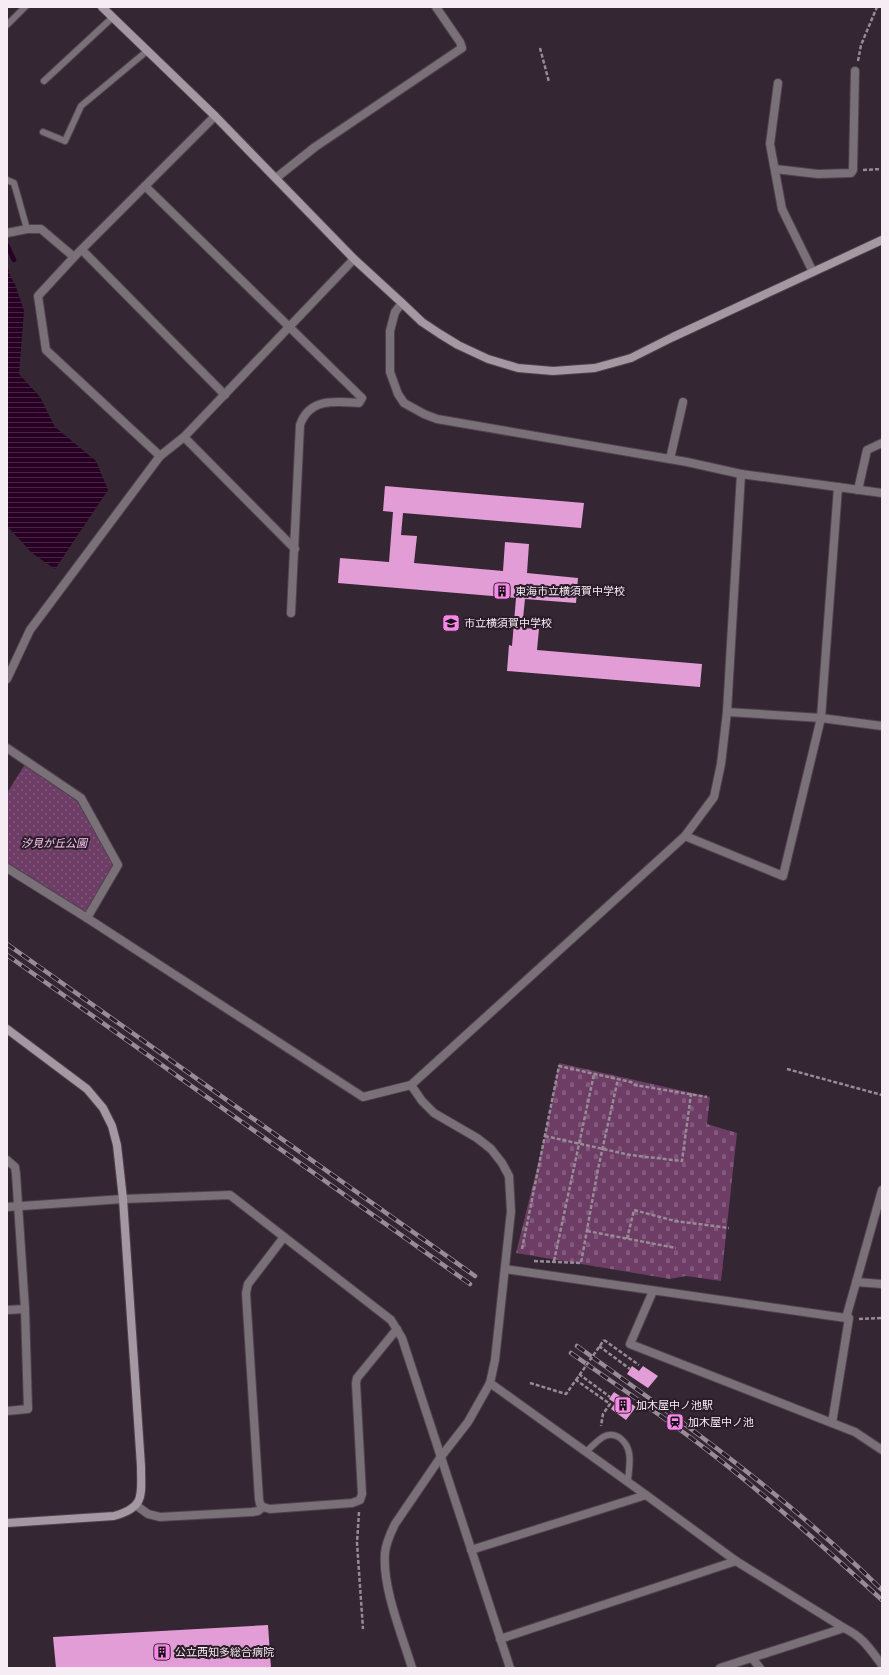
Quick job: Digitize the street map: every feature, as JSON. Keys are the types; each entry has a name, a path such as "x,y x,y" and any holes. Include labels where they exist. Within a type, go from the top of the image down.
{"street":[{"path":"102,7 215,116 354,259 422,322 458,345 488,359 518,368 553,371 594,368 631,358 882,240"},
{"path":"276,178 316,147 462,48 460,42 436,7"},
{"path":"775,169 818,174 851,173 853,170 855,71"},
{"path":"778,83 770,144 782,209 813,272"},
{"path":"160,456 46,350 38,296 74,257 215,116"},
{"path":"145,186 362,398 359,403 336,401 317,406 307,411 300,425 291,613"},
{"path":"7,233 27,229 41,229 74,257"},
{"path":"82,250 225,395"},
{"path":"7,679 30,630 160,456 184,437 354,259"},
{"path":"402,303 395,312 390,331 390,372 398,394 404,403 437,419 670,459 742,474 882,493"},
{"path":"670,459 683,402"},
{"path":"184,437 295,549"},
{"path":"858,490 867,450 882,443"},
{"path":"7,868 87,918 363,1097 411,1085 685,836 714,797 721,764 727,712 742,474"},
{"path":"685,836 783,876 821,718 838,488"},
{"path":"727,712 821,718 882,726"},
{"path":"7,748 81,798 118,865 87,918"},
{"path":"7,1029 87,1089 103,1108 112,1126 117,1145 123,1199 141,1466 141,1495 137,1506 124,1514 114,1516 7,1523"},
{"path":"411,1085 422,1101 434,1113 477,1138 491,1149 502,1163 509,1176 511,1211 495,1360 490,1383 468,1422 440,1458 395,1524 390,1533 385,1553 388,1591 412,1668"},
{"path":"7,1160 15,1167 25,1309 28,1409 7,1411"},
{"path":"505,1269 846,1318 882,1190"},
{"path":"7,1207 123,1199 230,1195 391,1320 402,1338 440,1458 510,1668"},
{"path":"284,1236 248,1284 246,1292 259,1499 260,1504 263,1507 270,1509 352,1503 360,1500 362,1494 356,1383 357,1378 397,1329"},
{"path":"856,1282 882,1284"},
{"path":"653,1291 630,1344 855,1432 882,1450"},
{"path":"7,1310 25,1309"},
{"path":"832,1423 849,1318"},
{"path":"490,1383 628,1481 736,1561 844,1628 856,1633 866,1643 882,1665"},
{"path":"471,1550 646,1495"},
{"path":"137,1506 148,1514 160,1517 252,1512 258,1511 263,1507"},
{"path":"500,1639 736,1561"},
{"path":"720,1668 844,1628"},
{"path":"752,1658 760,1668"}],"lane":[{"path":"7,25 25,7"},
{"path":"44,82 113,17"},
{"path":"43,132 65,141 81,106 147,52"},
{"path":"7,180 14,183 27,229"},
{"path":"586,1452 604,1437 612,1435 618,1436 626,1442 629,1450 628,1481"}],"path":[{"path":"855,71 861,45 877,7"},
{"path":"540,48 549,82"},
{"path":"853,170 872,171 882,169"},
{"path":"522,1249 559,1066 631,1082 636,1085 707,1097"},
{"path":"787,1069 882,1094"},
{"path":"554,1261 594,1074"},
{"path":"527,1261 581,1262 602,1149 618,1079"},
{"path":"545,1136 602,1149 682,1161 691,1094"},
{"path":"627,1238 634,1210 675,1221 729,1228"},
{"path":"587,1231 676,1248"},
{"path":"849,1318 866,1320 882,1318"},
{"path":"530,1383 566,1394 604,1340"},
{"path":"599,1346 630,1369"},
{"path":"579,1374 610,1397"},
{"path":"576,1380 610,1404 603,1414 600,1429"},
{"path":"360,1500 357,1543 363,1629"}],"green space":[{"name":"汐見が丘公園","path":"27,761 81,798 118,865 87,918 7,868 7,793"},
{"path":"559,1063 710,1097 707,1124 737,1133 721,1281 686,1276 670,1279 516,1253 545,1136"}],"shaded area":[{"path":"7,262 10,276 15,284 24,311 19,374 40,397 55,427 96,461 108,490 55,569 32,553 7,526"}],"building":[{"name":"東海市立横須賀中学校","path":"385,486 584,503 581,528 403,513 401,535 417,536 414,563 503,571 505,542 529,544 527,573 578,578 576,603 525,599 522,628 539,629 537,650 702,664 700,687 507,671 509,645 512,646 516,598 338,583 340,558 389,562 393,512 383,511"},
{"name":"加木屋中ノ池駅","path":"632,1366 639,1371 643,1366 658,1376 648,1388 627,1374"},
{"name":"加木屋中ノ池駅","path":"614,1392 636,1407 626,1420 611,1409 615,1403 609,1399"},
{"name":"公立西知多総合病院","path":"268,1625 271,1668 56,1668 53,1637"}],"waterway":[{"path":"7,245 14,260"}],"railway":[{"path":"7,944 475,1276"},
{"path":"7,955 470,1284"},
{"path":"577,1346 696,1432 773,1492 847,1556 882,1590"},
{"path":"571,1353 674,1425 730,1468 796,1523 882,1600"}],"place":[{"name":"東海市立横須賀中学校","path":"502,591"},
{"name":"市立横須賀中学校","path":"451,623"},
{"name":"加木屋中ノ池駅","path":"623,1405"},
{"name":"加木屋中ノ池","path":"675,1422"},
{"name":"公立西知多総合病院","path":"162,1652"}]}
